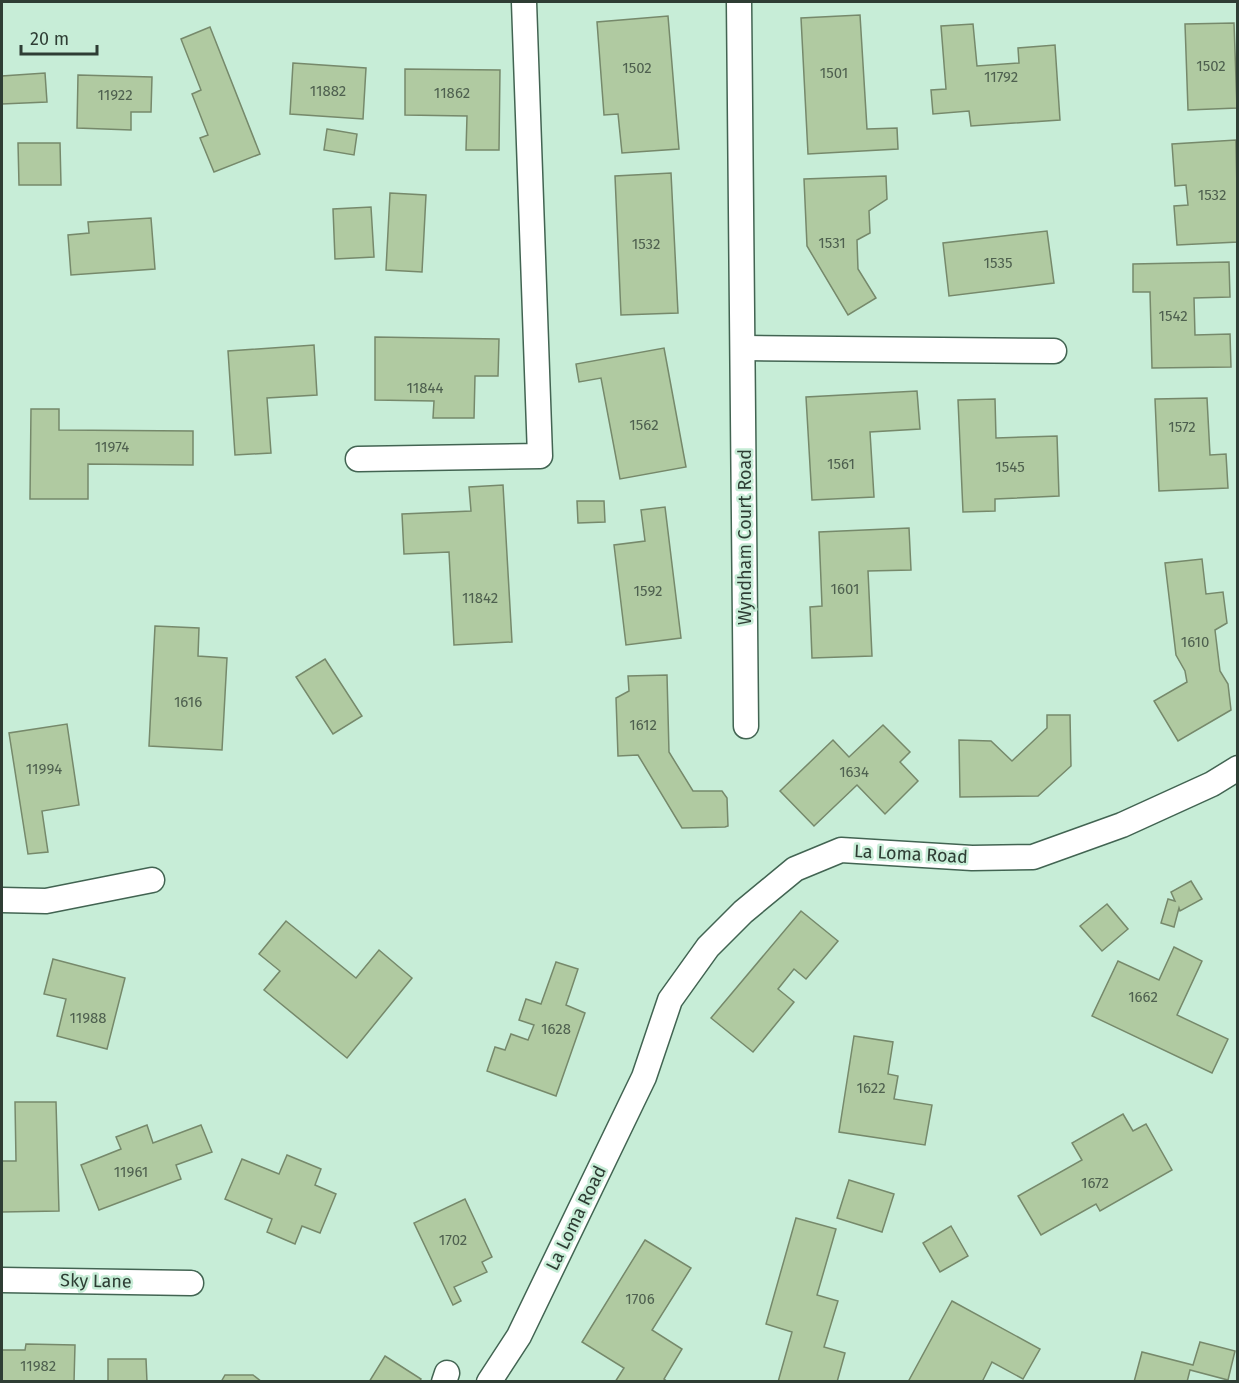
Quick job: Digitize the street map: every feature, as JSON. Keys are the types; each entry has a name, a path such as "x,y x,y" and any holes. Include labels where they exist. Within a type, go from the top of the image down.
{"street":[{"path":"358,459 540,456 524,2"},
{"name":"Wyndham Court Road","path":"738,2 744,348 746,726"},
{"path":"744,348 1054,351"},
{"name":"La Loma Road","path":"489,1382 519,1336 644,1077 670,1000 708,947 743,912 795,869 841,850 972,858 1033,857 1122,825 1212,784 1238,768"},
{"path":"2,900 46,901 152,880"},
{"name":"Sky Lane","path":"2,1280 191,1282"}],"building":[{"path":"860,15 867,129 897,128 898,149 808,154 801,18"},
{"path":"668,16 679,149 622,153 618,114 604,115 597,22"},
{"path":"1234,23 1237,108 1188,110 1185,24"},
{"path":"973,24 977,66 1019,63 1018,48 1055,45 1060,120 971,126 969,111 933,114 931,90 946,89 941,26"},
{"path":"210,27 260,154 214,172 200,138 208,135 192,94 201,90 181,39"},
{"path":"293,63 366,68 363,119 290,114"},
{"path":"405,69 500,70 499,150 466,150 467,116 405,115"},
{"path":"45,73 47,102 2,104 2,76"},
{"path":"78,75 152,77 151,112 131,112 131,130 77,128"},
{"path":"327,129 357,134 354,155 324,150"},
{"path":"1236,140 1238,242 1177,245 1174,206 1188,205 1186,185 1175,186 1172,144"},
{"path":"18,143 60,143 61,185 19,185"},
{"path":"671,173 678,313 621,315 615,176"},
{"path":"886,176 887,199 869,211 870,233 857,240 858,269 876,298 848,315 807,246 804,179"},
{"path":"390,193 426,195 422,272 386,270"},
{"path":"371,207 374,257 335,259 333,209"},
{"path":"151,218 155,269 71,275 68,235 89,233 88,222"},
{"path":"1047,231 1054,283 949,296 943,243"},
{"path":"1229,262 1230,297 1194,298 1195,335 1230,334 1231,367 1152,368 1150,292 1133,292 1133,264"},
{"path":"375,337 499,339 498,376 475,376 474,418 433,418 434,401 375,400"},
{"path":"314,345 317,395 267,398 271,453 235,455 228,351"},
{"path":"664,348 686,467 620,479 601,378 579,382 576,364"},
{"path":"917,391 920,429 870,432 874,497 812,500 806,397"},
{"path":"1207,398 1210,455 1226,454 1228,488 1159,491 1155,399"},
{"path":"995,399 996,438 1057,436 1059,496 995,499 995,511 963,512 958,400"},
{"path":"31,409 59,409 59,430 193,431 193,465 88,464 88,499 30,499"},
{"path":"503,485 512,642 454,645 449,552 404,554 402,514 471,511 469,487"},
{"path":"577,501 604,501 605,522 578,523"},
{"path":"665,507 681,638 626,645 614,545 645,541 641,510"},
{"path":"909,528 911,570 868,571 872,656 812,658 810,607 822,606 819,532"},
{"path":"1202,559 1206,594 1223,592 1227,623 1215,630 1220,671 1228,684 1231,710 1178,741 1154,701 1187,682 1185,671 1176,655 1165,563"},
{"path":"155,626 199,628 198,656 227,658 222,750 149,746"},
{"path":"325,659 362,716 333,734 296,677"},
{"path":"667,675 669,752 693,791 722,791 727,798 728,826 682,828 638,755 618,756 616,698 629,691 628,676"},
{"path":"1047,715 1070,715 1071,766 1038,796 960,797 959,740 991,741 1012,761 1047,728"},
{"path":"67,724 79,805 42,811 48,852 28,854 9,733"},
{"path":"883,725 910,752 900,762 918,781 885,814 857,785 814,826 780,791 833,740 849,757"},
{"path":"1191,881 1202,899 1180,911 1179,908 1174,927 1161,923 1168,899 1175,901 1171,892"},
{"path":"1107,904 1128,929 1102,951 1080,926"},
{"path":"801,911 838,941 806,979 794,969 778,989 794,1002 753,1052 711,1018"},
{"path":"286,921 356,978 379,950 412,978 347,1058 264,990 280,971 259,954"},
{"path":"1174,947 1202,961 1177,1015 1228,1039 1212,1073 1092,1016 1118,961 1159,980"},
{"path":"53,959 125,978 107,1049 57,1036 66,999 44,994"},
{"path":"556,962 578,969 566,1005 585,1013 556,1096 487,1071 495,1047 505,1050 511,1034 528,1040 534,1025 519,1020 526,999 541,1004"},
{"path":"854,1036 893,1042 888,1074 898,1076 894,1099 932,1105 925,1145 839,1132"},
{"path":"15,1102 56,1102 59,1211 2,1212 2,1161 16,1161"},
{"path":"1123,1114 1133,1131 1146,1124 1172,1170 1100,1211 1096,1204 1041,1235 1018,1196 1082,1160 1072,1143"},
{"path":"147,1125 153,1143 201,1125 212,1152 176,1165 181,1179 99,1210 81,1165 121,1149 116,1137"},
{"path":"287,1155 321,1169 315,1185 336,1194 320,1233 302,1226 295,1244 267,1232 272,1219 225,1199 242,1159 279,1174"},
{"path":"849,1180 894,1194 882,1232 837,1218"},
{"path":"465,1199 492,1257 482,1262 487,1272 454,1287 461,1301 453,1305 414,1223"},
{"path":"796,1218 836,1229 817,1295 838,1301 824,1347 845,1353 837,1382 778,1382 792,1332 766,1324"},
{"path":"951,1226 968,1256 940,1272 923,1243"},
{"path":"645,1240 691,1268 652,1330 682,1349 664,1379 668,1382 615,1382 624,1368 582,1342"},
{"path":"952,1301 1040,1349 1023,1379 992,1362 982,1382 908,1382"},
{"path":"1200,1342 1235,1351 1228,1380 1190,1370 1187,1382 1134,1382 1142,1352 1193,1365"},
{"path":"26,1344 75,1345 74,1382 2,1382 2,1350 25,1350"},
{"path":"385,1356 421,1379 419,1382 369,1382"},
{"path":"108,1359 146,1359 147,1382 108,1382"},
{"path":"225,1375 253,1375 262,1382 221,1382"}]}
